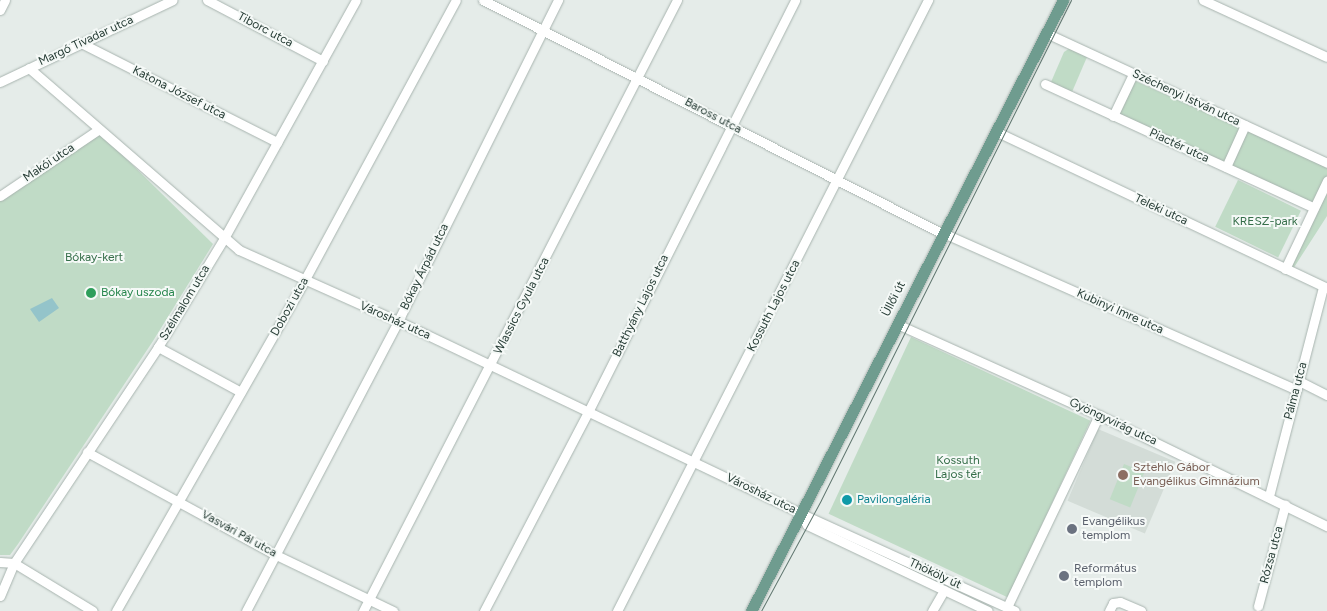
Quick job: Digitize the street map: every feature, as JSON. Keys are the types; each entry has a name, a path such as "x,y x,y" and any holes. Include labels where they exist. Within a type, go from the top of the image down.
{"main road":[{"name":"Üllői út","path":"751,611 1063,0"}],"street":[{"path":"0,10 5,0"},
{"name":"Margó Tivadar utca","path":"0,82 173,0"},
{"name":"Tiborc utca","path":"207,0 323,61"},
{"name":"Szélmalom utca","path":"0,596 14,563 158,347 223,240 356,0"},
{"name":"Dobozi utca","path":"116,611 304,281 456,0"},
{"name":"Baross utca","path":"482,0 638,77 837,181 943,233"},
{"name":"Bókay Árpád utca","path":"246,611 398,321 558,0"},
{"name":"Wlassics Gyula utca","path":"364,611 677,0"},
{"name":"Batthyány Lajos utca","path":"484,611 588,412 794,0"},
{"name":"Kossuth Lajos utca","path":"617,611 695,462 928,0"},
{"path":"1203,0 1327,57"},
{"name":"Széchenyi István utca","path":"1046,33 1327,162"},
{"name":"Katona József utca","path":"81,43 277,142"},
{"name":"Városház utca","path":"29,68 223,240 304,281 398,321 800,513"},
{"path":"1113,116 1133,74"},
{"name":"Piactér utca","path":"1044,84 1314,208"},
{"path":"1226,167 1245,125"},
{"name":"Makói utca","path":"0,196 98,130"},
{"name":"Teleki utca","path":"995,131 1325,287"},
{"path":"1285,269 1327,181"},
{"name":"Kubinyi Imre utca","path":"943,233 1004,261 1298,386 1327,395"},
{"name":"Pálma utca","path":"1269,496 1325,287"},
{"name":"Gyöngyvirág utca","path":"897,324 1100,415 1327,526"},
{"path":"158,347 242,392"},
{"path":"1011,609 1100,415"},
{"name":"Vasvári Pál utca","path":"87,452 276,555 393,611"},
{"name":"Rózsa utca","path":"1258,606 1285,505"},
{"name":"Thököly út","path":"800,513 807,526 852,542 1011,609"},
{"name":"Thököly út","path":"852,542 988,611"},
{"path":"0,562 14,563 93,611"},
{"path":"932,611 944,590"},
{"path":"1109,611 1113,603 1120,602 1141,611"}],"shaded area":[{"name":"Sztehlo Gábor Evangélikus Gimnázium","path":"1098,429 1175,462 1145,534 1068,501"}],"green space":[{"path":"1070,48 1087,57 1072,92 1051,82 1064,52"},
{"path":"1133,80 1327,167 1327,216 1293,269 1290,267 1318,207 1120,116 1119,110"},
{"name":"Bókay-kert","path":"101,134 213,244 153,341 18,544 10,555 0,555 0,201"},
{"name":"KRESZ-park","path":"1238,180 1301,211 1278,257 1215,227"},
{"name":"Kossuth Lajos tér","path":"911,337 1090,421 1008,597 829,514"},
{"path":"1124,464 1144,472 1130,507 1110,499"}],"water":[{"path":"52,298 59,308 39,322 30,309"}],"tram line":[{"path":"761,611 821,500 1071,0"}],"place":[{"name":"Bókay uszoda","path":"91,293"},
{"name":"Sztehlo Gábor Evangélikus Gimnázium","path":"1123,475"},
{"name":"Pavilongaléria","path":"847,500"},
{"name":"Evangélikus templom","path":"1072,529"},
{"name":"Református templom","path":"1064,576"}]}
